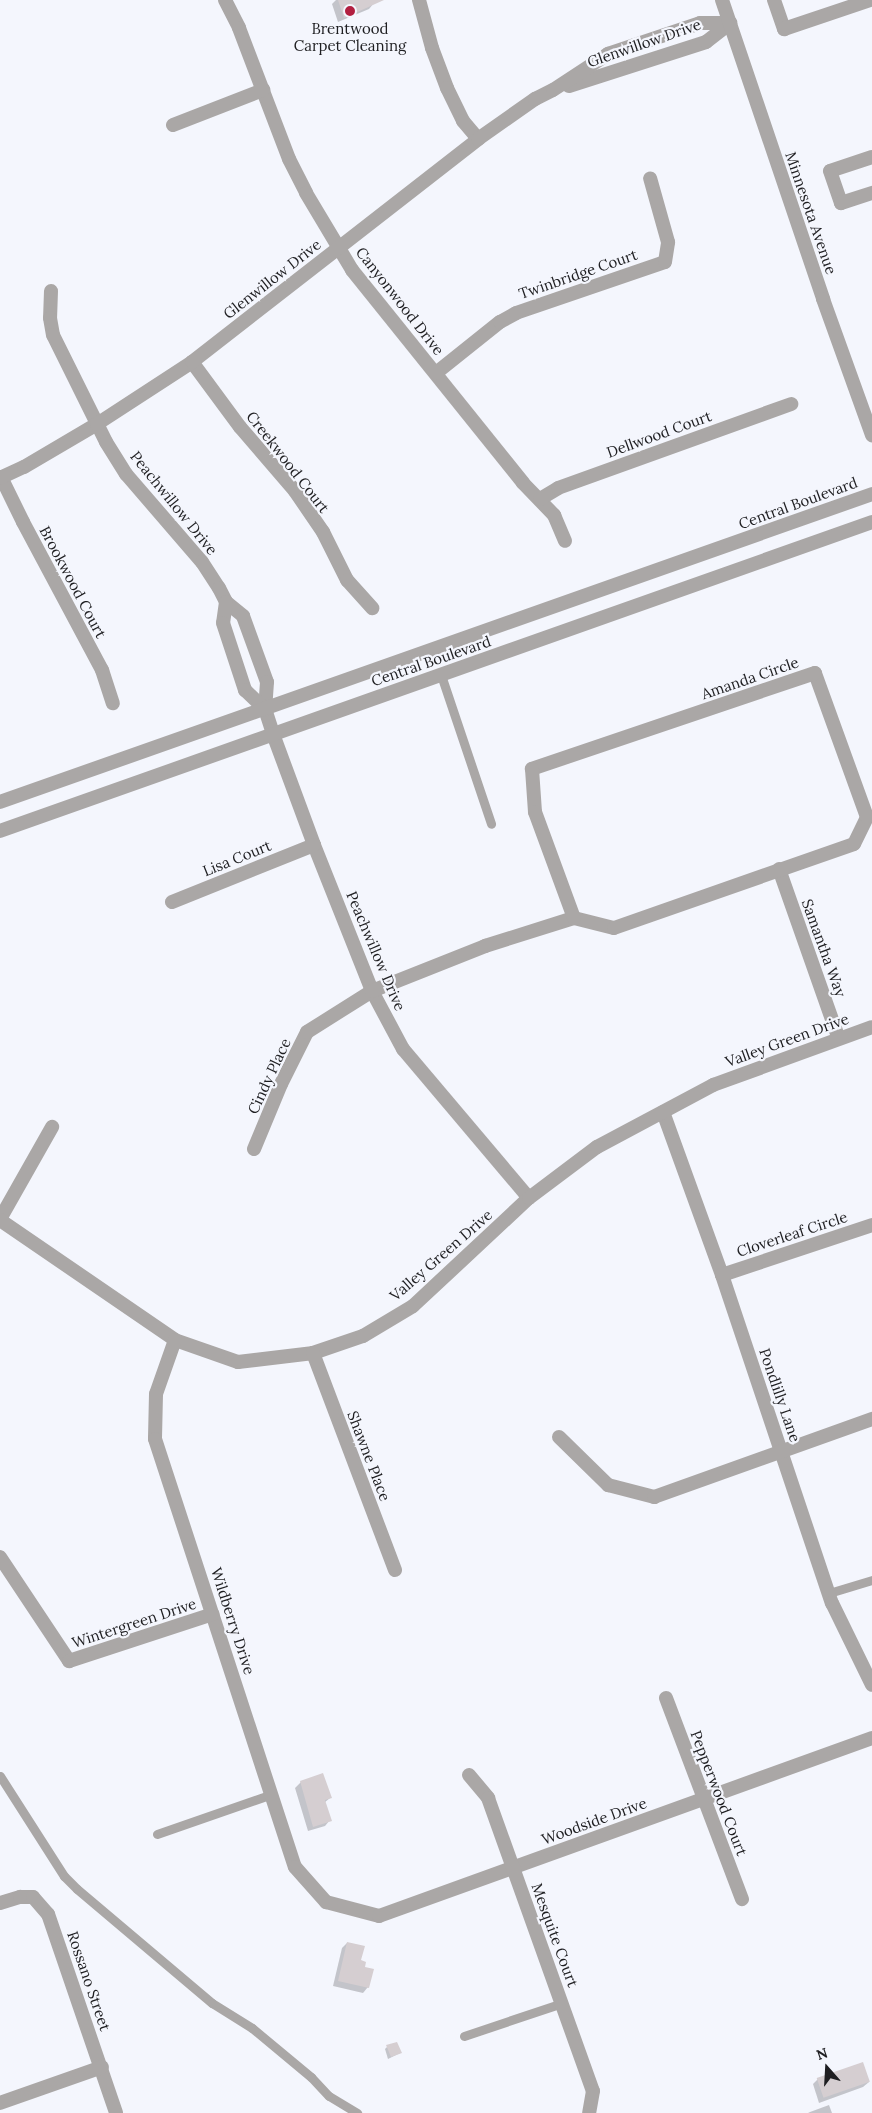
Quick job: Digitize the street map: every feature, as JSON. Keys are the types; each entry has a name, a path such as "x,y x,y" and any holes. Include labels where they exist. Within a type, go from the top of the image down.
{"street":[{"name":"Canyonwood Drive","path":"226,0 239,28 289,160 352,270 523,483 554,515 565,541"},
{"path":"420,0 432,48 447,88 463,121 478,139"},
{"name":"Minnesota Avenue","path":"722,0 823,299 872,435"},
{"path":"774,0 784,29 870,0"},
{"name":"Glenwillow Drive","path":"1,477 24,467 97,424 192,362 478,139 519,110 608,54 700,23 730,23"},
{"name":"Glenwillow Drive","path":"553,90 706,42 730,23"},
{"path":"173,125 263,90"},
{"path":"872,157 830,171 841,203 872,193"},
{"name":"Twinbridge Court","path":"436,373 500,322 516,313 665,262 668,242 650,178"},
{"name":"Peachwillow Drive","path":"51,291 50,318 53,335 97,424 126,474 202,562 226,602 243,616 267,682 265,709 273,734 314,845 372,991 403,1049 529,1198"},
{"name":"Creekwood Court","path":"192,362 240,427 295,492 323,532 347,580 372,608"},
{"name":"Dellwood Court","path":"540,499 558,488 791,404"},
{"name":"Brookwood Court","path":"1,477 102,670 113,704"},
{"name":"Central Boulevard","path":"0,802 872,494"},
{"name":"Central Boulevard","path":"0,831 872,522"},
{"name":"Peachwillow Drive","path":"226,602 223,622 245,690 265,709"},
{"name":"Amanda Circle","path":"816,673 867,817 854,844 614,928 574,918 535,812 532,769 816,673"},
{"name":"Lisa Court","path":"172,902 314,845"},
{"name":"Samantha Way","path":"779,869 838,1037"},
{"path":"372,991 485,946 574,918"},
{"name":"Cindy Place","path":"254,1149 281,1084 307,1032 372,991"},
{"name":"Valley Green Drive","path":"0,1220 175,1340 238,1362 313,1353 364,1336 413,1306 529,1198 597,1147 713,1085 838,1037 872,1027"},
{"name":"Pondlilly Lane","path":"663,1112 722,1275 829,1594 872,1685"},
{"path":"0,1220 52,1127"},
{"name":"Cloverleaf Circle","path":"722,1275 872,1225"},
{"name":"Wildberry Drive","path":"175,1340 156,1394 155,1439 295,1867 326,1902"},
{"name":"Shawne Place","path":"313,1353 395,1570"},
{"path":"558,1438 608,1485 654,1497 872,1419"},
{"name":"Wintergreen Drive","path":"0,1556 69,1662 213,1614"},
{"name":"Pepperwood Court","path":"666,1698 742,1899"},
{"name":"Woodside Drive","path":"326,1902 379,1916 872,1738"},
{"name":"Mesquite Court","path":"469,1775 488,1798 514,1867 593,2091 589,2113"},
{"name":"Rossano Street","path":"0,1903 20,1897 33,1897 48,1914 102,2067 116,2113"},
{"path":"0,2103 102,2067"}],"lane":[{"path":"441,675 491,824"},
{"path":"829,1594 872,1580"},
{"path":"0,1776 64,1876 77,1889 212,2004 252,2028 311,2077 329,2096 357,2113"},
{"path":"158,1834 272,1794"},
{"path":"464,2036 562,2003"}],"building":[{"name":"Brentwood Carpet Cleaning","path":"338,0 384,0 344,18"},
{"path":"323,1773 332,1798 325,1800 332,1821 313,1827 300,1781"},
{"path":"347,1942 365,1946 361,1960 366,1962 365,1967 374,1969 369,1988 338,1981"},
{"path":"397,2042 402,2053 391,2057 386,2045"},
{"path":"863,2062 870,2082 824,2098 817,2078"}],"place":[{"name":"Brentwood Carpet Cleaning","path":"350,11"}]}
